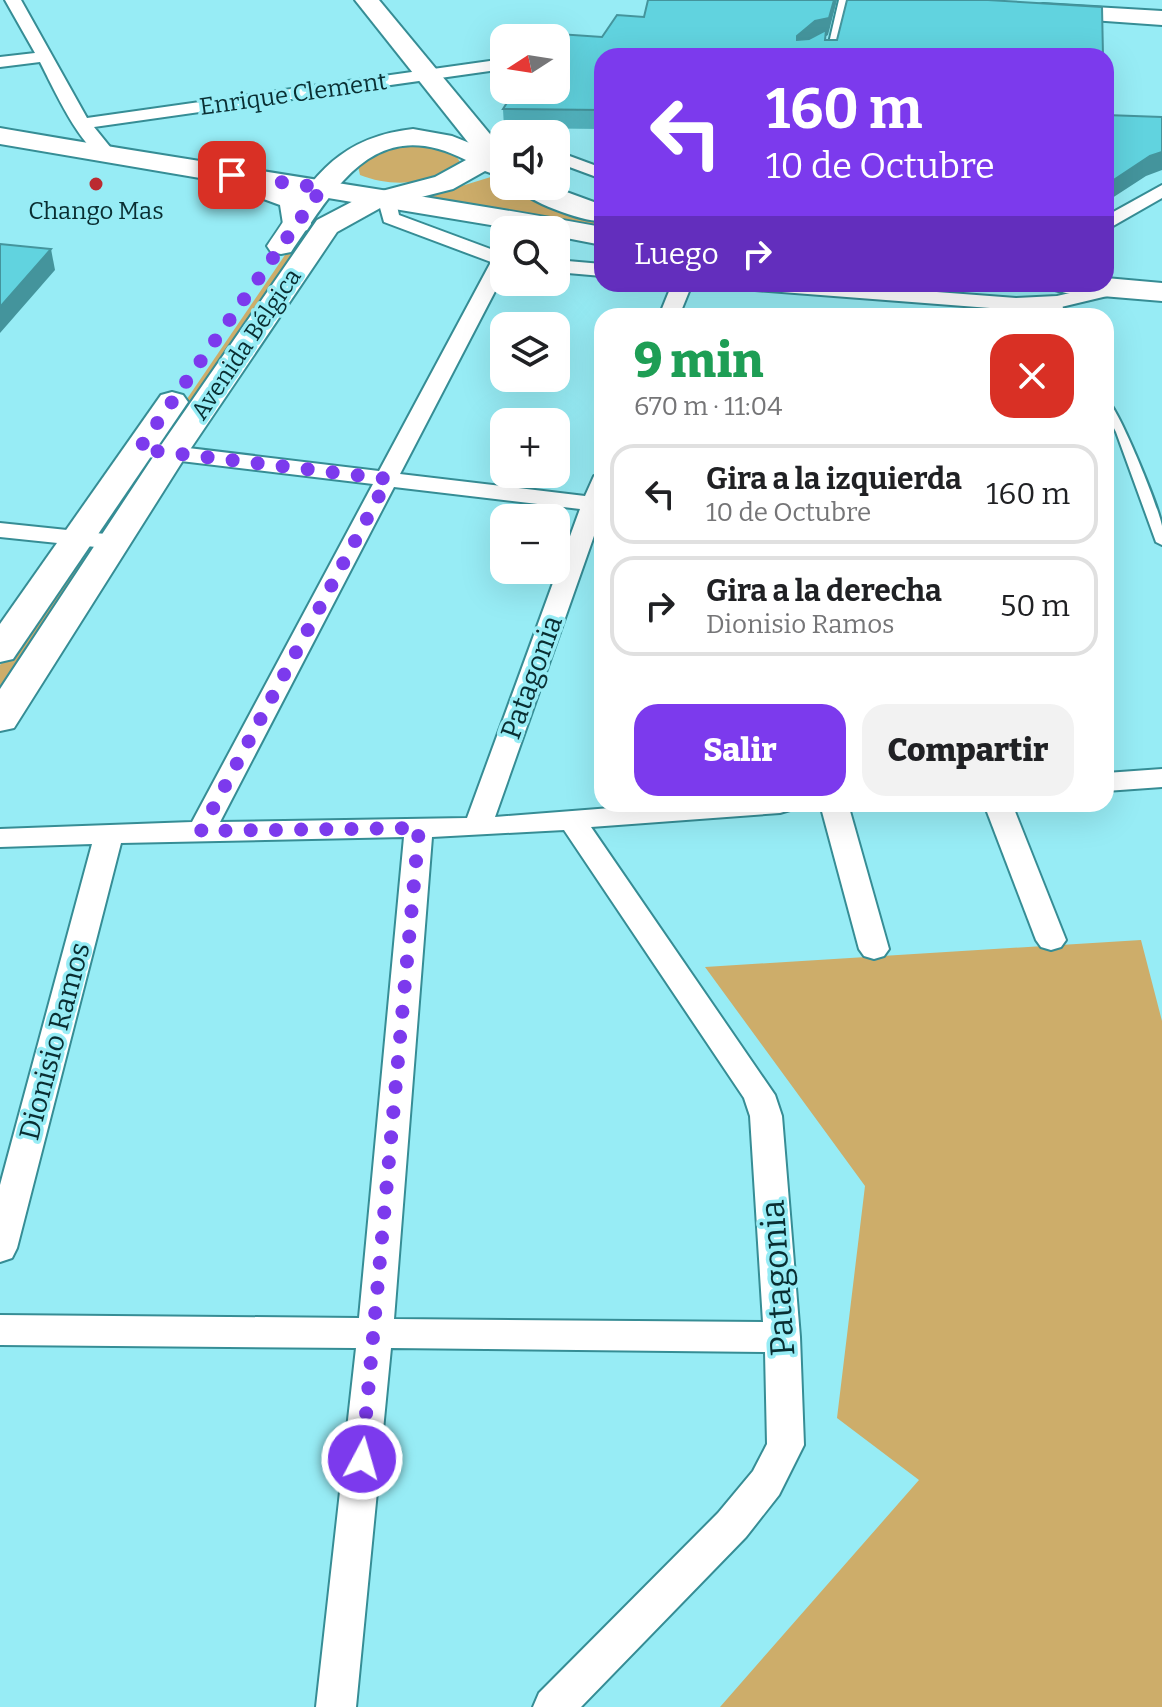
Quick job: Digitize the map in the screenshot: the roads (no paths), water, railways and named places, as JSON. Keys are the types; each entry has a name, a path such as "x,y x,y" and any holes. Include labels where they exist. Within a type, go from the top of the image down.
{"main road":[{"path":"367,0 490,152"},
{"path":"851,0 866,1"},
{"path":"1076,0 1098,13"},
{"path":"1020,9 1162,18"},
{"path":"0,136 201,171 386,197 594,235"},
{"name":"Avenida Bélgica","path":"0,719 115,542 155,452 322,188 358,150 389,139 406,137 444,141 490,158"},
{"name":"Avenida Bélgica","path":"0,651 79,538 155,452 327,226 343,215 386,197 458,178 490,162"},
{"path":"201,171 294,200 297,224"},
{"path":"570,198 594,210"},
{"path":"1114,280 1162,276"},
{"path":"1114,280 1162,292"},
{"path":"1061,301 1083,292"}],"street":[{"path":"14,1 82,124 106,153"},
{"path":"0,62 45,57"},
{"name":"Enrique Clement","path":"82,124 490,66"},
{"path":"570,161 594,171"},
{"path":"570,175 578,172 594,173"},
{"path":"1114,219 1162,190"},
{"path":"386,197 390,218 490,255"},
{"path":"570,267 594,269"},
{"path":"201,831 490,285"},
{"path":"859,292 1016,304 1061,301"},
{"path":"155,452 388,479 594,492"},
{"name":"Patagonia","path":"478,827 594,500"},
{"path":"0,530 115,542"},
{"path":"1114,781 1162,778"},
{"path":"0,838 478,827 660,812"},
{"path":"836,812 874,949"},
{"path":"1001,812 1051,940"},
{"name":"Patagonia","path":"553,1707 732,1525 766,1483 786,1445 782,1337 766,1116 759,1095 570,818"},
{"path":"336,1707 375,1334 419,828"},
{"name":"Dionisio Ramos","path":"0,1248 109,834"},
{"path":"0,1330 782,1337"}],"lane":[{"path":"832,48 843,0"},
{"path":"819,43 834,40"},
{"path":"1114,418 1162,542"}],"place":[{"name":"Chango Mas","path":"96,184"}]}
